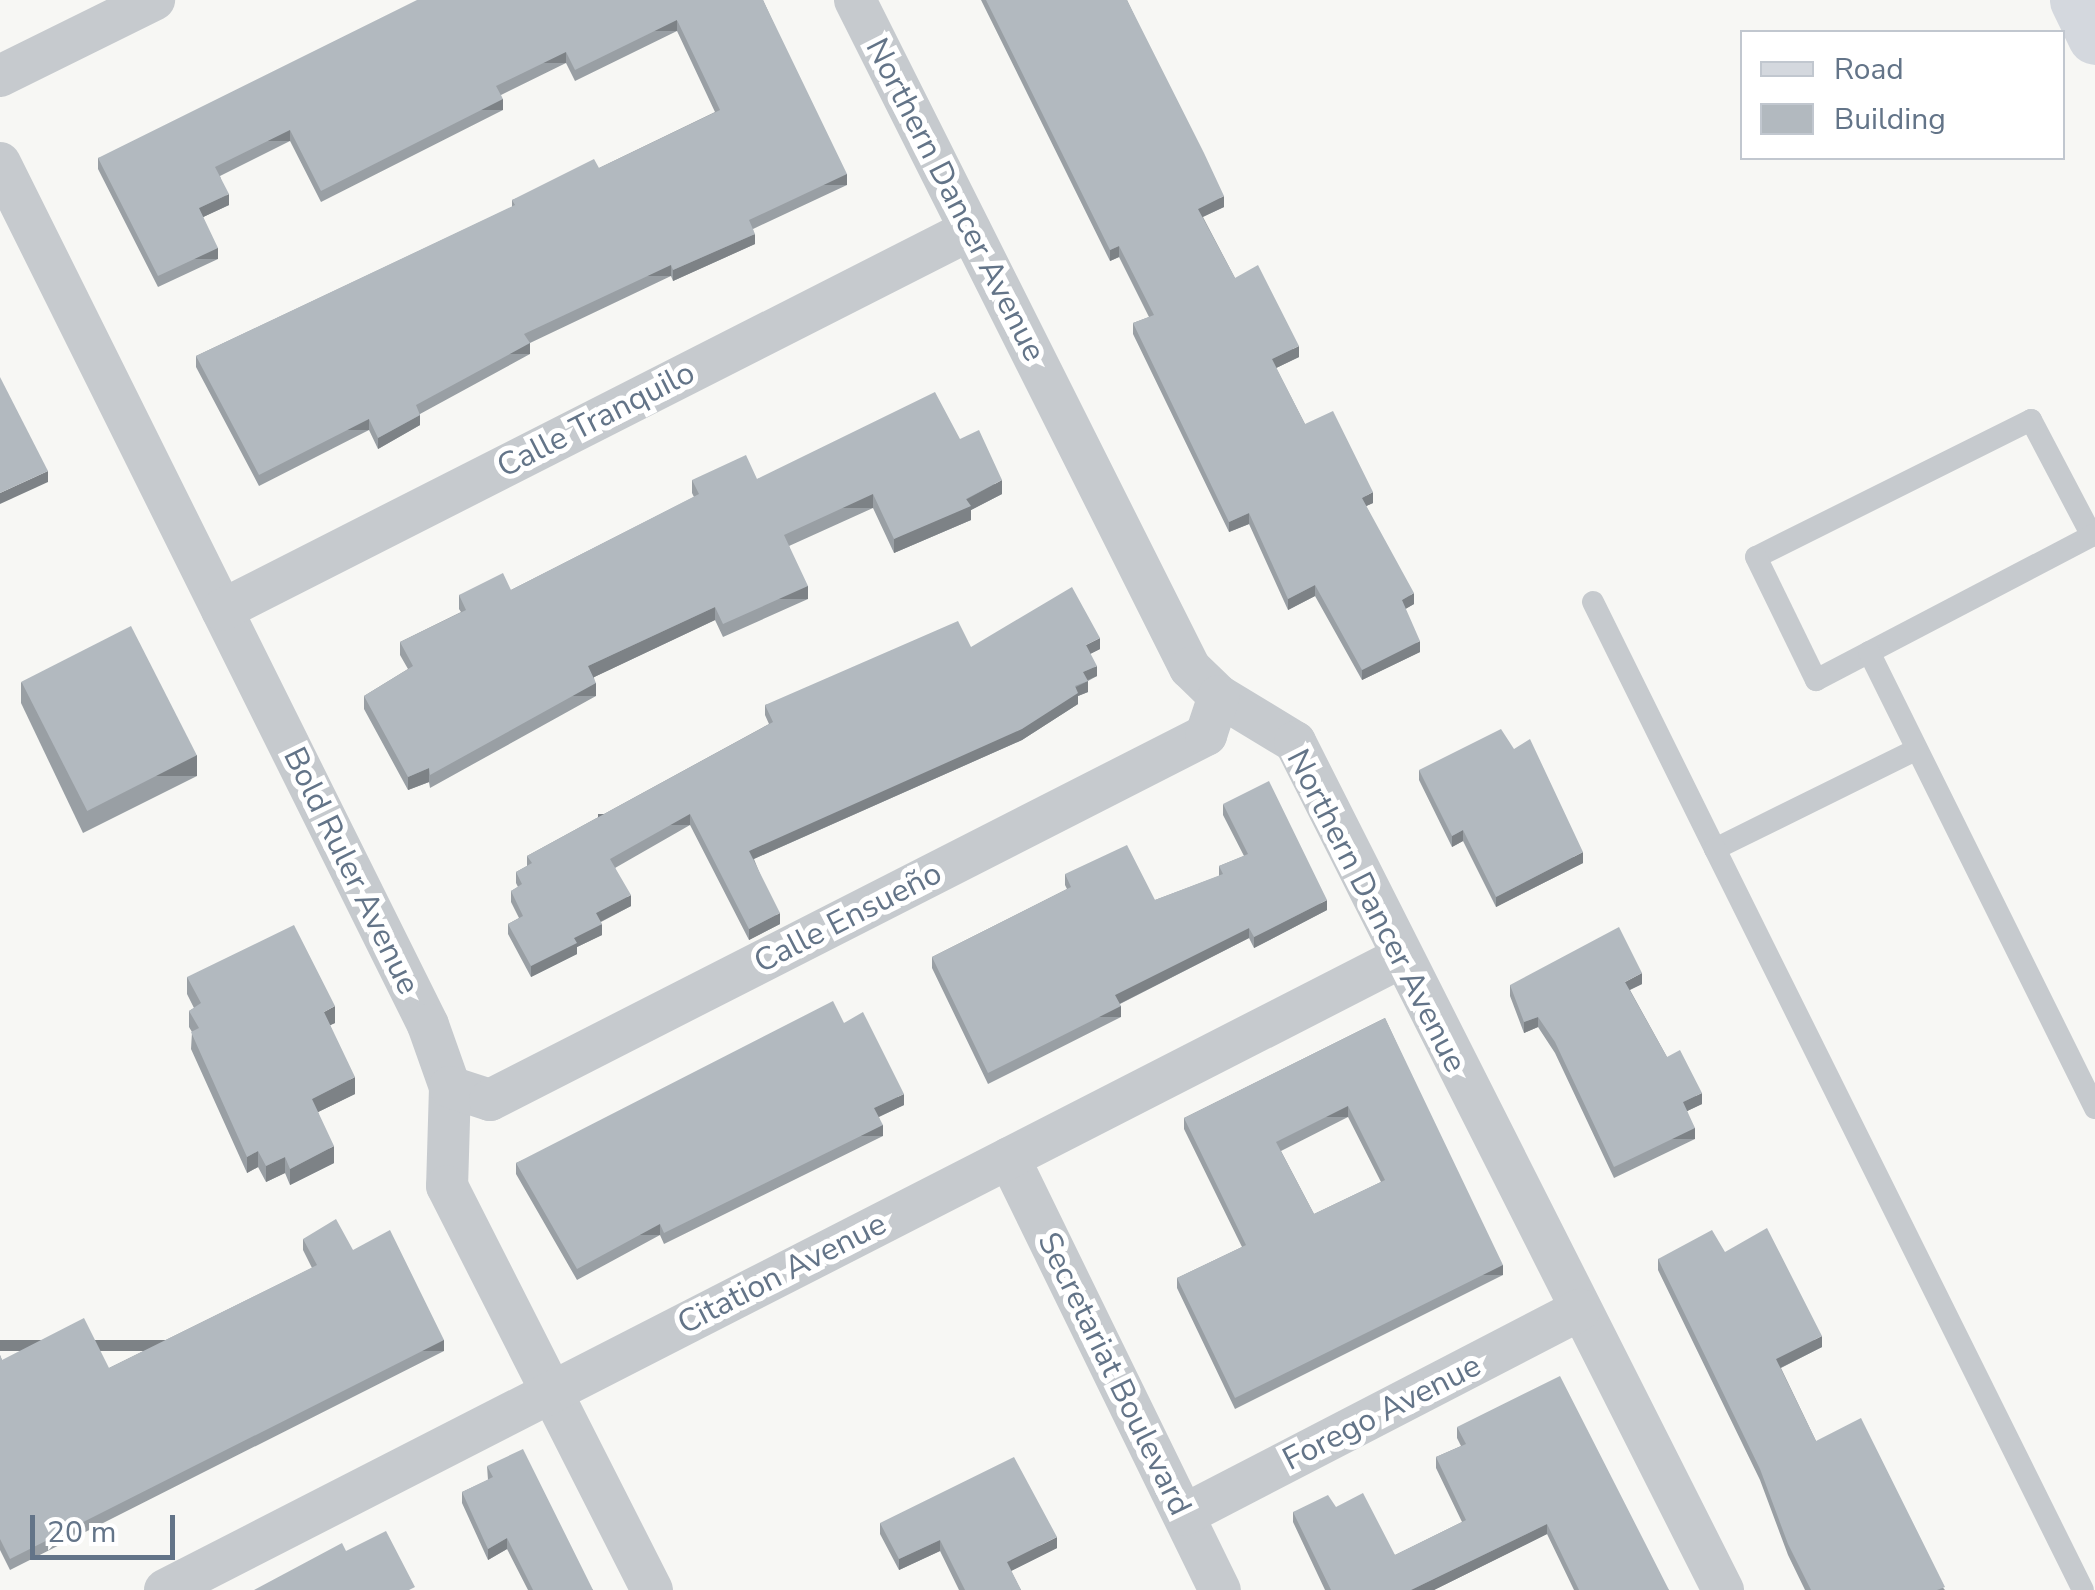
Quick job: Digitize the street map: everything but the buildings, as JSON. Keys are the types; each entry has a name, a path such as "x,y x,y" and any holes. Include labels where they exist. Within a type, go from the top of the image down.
{"street":[{"path":"0,76 154,0"},
{"name":"Northern Dancer Avenue","path":"854,0 1190,668 1219,696 1295,742 1400,958 1723,1590"},
{"path":"2076,0 2095,37"},
{"name":"Bold Ruler Avenue","path":"0,163 428,1024 450,1086 448,1186 652,1590"},
{"name":"Calle Tranquilo","path":"222,610 970,230"},
{"name":"Calle Ensueño","path":"450,1086 490,1100 1206,735 1219,696"},
{"name":"Citation Avenue","path":"165,1590 1400,958"},
{"name":"Secretariat Boulevard","path":"1009,1158 1220,1590"},
{"name":"Forego Avenue","path":"1184,1516 1580,1310"}],"lane":[{"path":"2031,420 2094,535 1816,680 1756,557 2031,420"},
{"path":"1592,602 2082,1590"},
{"path":"1869,652 2095,1108"},
{"path":"1714,849 1917,749"}]}
